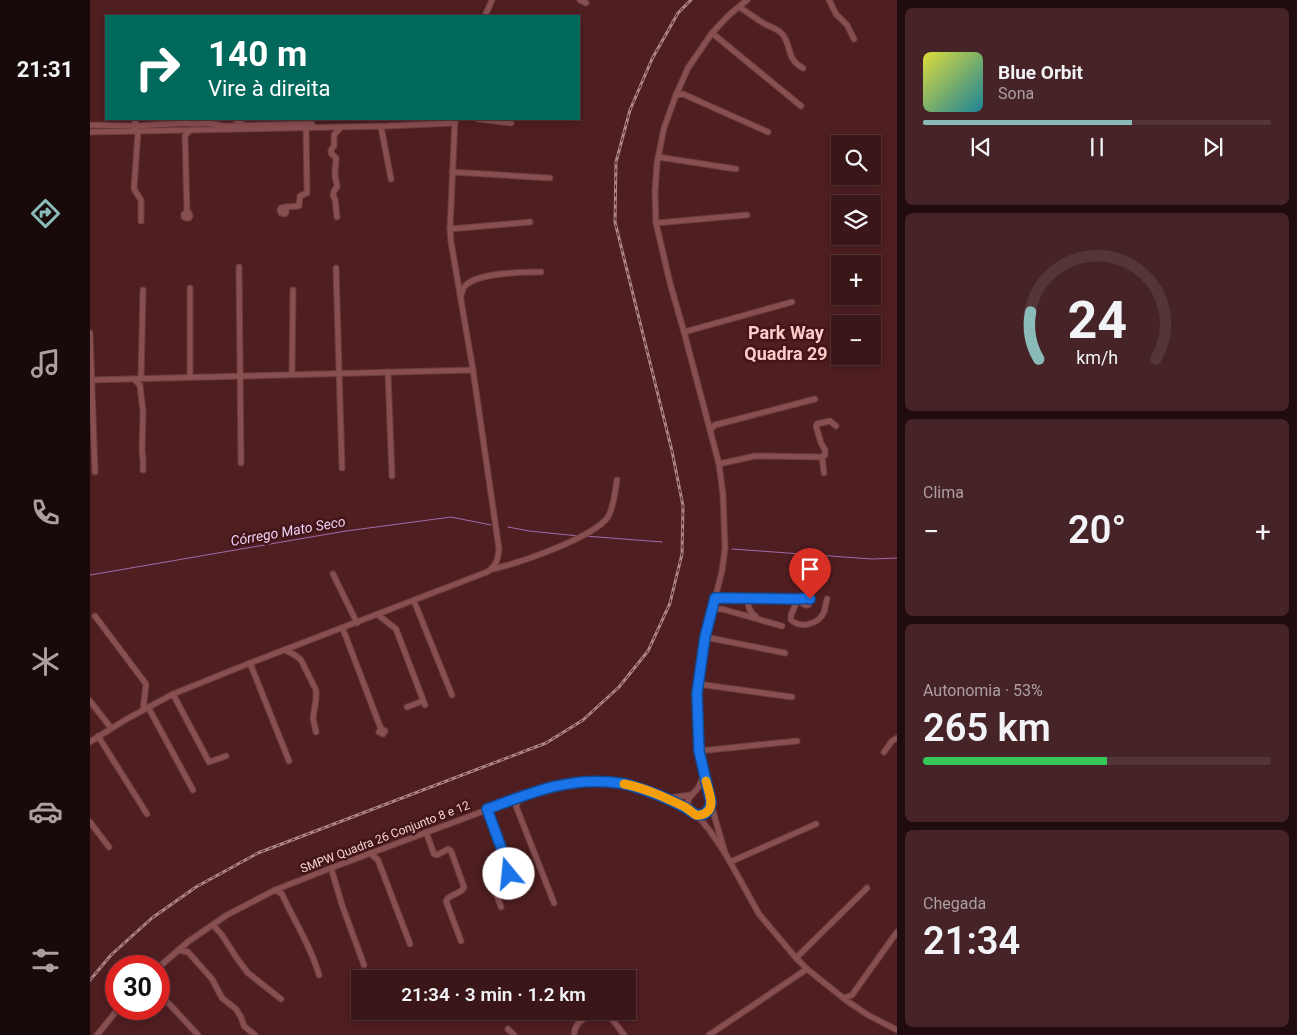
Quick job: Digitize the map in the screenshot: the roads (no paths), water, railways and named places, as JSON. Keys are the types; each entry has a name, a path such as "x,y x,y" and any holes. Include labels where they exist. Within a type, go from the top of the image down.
{"street":[{"path":"485,15 492,0"},
{"path":"580,0 586,3"},
{"path":"725,853 699,751 697,693 705,637 722,571 725,548 723,494 719,464 670,283 656,223 655,192 658,157 664,128 688,68 712,33 747,0"},
{"path":"829,0 836,14 847,25 854,39"},
{"path":"739,7 782,33 793,60 803,68"},
{"path":"712,33 801,106"},
{"path":"680,88 683,94"},
{"path":"676,95 683,94 768,132"},
{"path":"135,120 134,189 141,200 141,221"},
{"path":"222,128 233,120"},
{"path":"236,120 250,129"},
{"path":"383,120 391,179"},
{"path":"486,120 511,123"},
{"path":"180,130 271,124 308,127 383,128 455,121 451,242 473,370 499,549 493,569"},
{"path":"90,132 136,130 187,123 208,123 222,128 250,129 271,124 308,127"},
{"path":"173,124 186,136"},
{"path":"90,125 136,130"},
{"path":"286,207 299,206 300,196 307,193 308,127"},
{"path":"326,127 334,135"},
{"path":"336,217 335,199 333,196 334,190 337,187 335,178 336,158 331,153 331,150 334,146 334,135 341,127"},
{"path":"186,212 186,136 190,130"},
{"path":"658,157 736,169"},
{"path":"452,172 550,178"},
{"path":"656,223 747,215"},
{"path":"450,229 530,222"},
{"path":"239,267 241,463"},
{"path":"336,268 342,468"},
{"path":"461,296 466,285 474,280 512,273 542,272"},
{"path":"458,281 466,285"},
{"path":"190,288 190,377"},
{"path":"141,378 142,290"},
{"path":"292,374 293,290"},
{"path":"684,332 792,302"},
{"path":"90,333 95,472"},
{"path":"91,380 473,370"},
{"path":"388,372 392,476"},
{"path":"239,386 247,375"},
{"path":"140,388 151,378"},
{"path":"134,379 140,385 143,417 143,470"},
{"path":"710,430 715,425 815,399"},
{"path":"824,473 822,457 825,455 825,450 816,425 830,421 836,426"},
{"path":"708,422 715,425"},
{"path":"719,464 755,456 822,457"},
{"path":"90,742 111,728 173,694 493,569 566,544 597,527 608,517 617,480"},
{"path":"333,574 357,623"},
{"path":"715,598 800,599 791,615 791,620 795,623 805,624 816,621 821,617 827,599"},
{"path":"748,598 750,612 757,618"},
{"path":"414,600 452,695"},
{"path":"712,609 757,618 782,626"},
{"path":"378,615 396,629 424,703 407,707"},
{"path":"95,616 146,684 145,709 193,790"},
{"path":"343,629 381,729"},
{"path":"705,637 785,653"},
{"path":"285,650 301,660 316,690 313,718 316,732"},
{"path":"250,663 289,761"},
{"path":"698,685 792,697"},
{"path":"173,694 209,762 226,756"},
{"path":"90,701 111,728"},
{"path":"98,736 147,814"},
{"path":"884,752 892,741 897,738"},
{"path":"699,751 797,741"},
{"path":"704,774 699,787 688,799 687,804 725,853 759,914 807,969 868,1015 897,1030"},
{"name":"SMPW Quadra 26 Conjunto 8 e 12","path":"170,957 213,925 275,890 551,786 601,781 626,784 666,798 689,809"},
{"path":"692,794 703,792 710,800 710,808 707,812 702,815 696,815"},
{"name":"SMPW Quadra 26 Conjunto 8 e 12","path":"666,798 692,794"},
{"path":"520,797 516,806 554,903"},
{"path":"506,802 516,806"},
{"path":"487,809 510,872 508,875 492,880 492,885 501,907"},
{"path":"90,822 109,847"},
{"path":"730,862 816,824"},
{"path":"426,832 434,854 438,855 448,849 451,851 464,887 462,892 448,897 446,901 461,941"},
{"path":"381,849 378,860 410,944"},
{"path":"370,854 378,860"},
{"path":"331,868 364,966"},
{"path":"282,894 285,886"},
{"path":"796,958 867,888"},
{"path":"275,890 282,894 309,948 319,975"},
{"path":"213,925 248,973 281,999"},
{"path":"844,998 852,995 897,932"},
{"path":"188,952 189,942"},
{"path":"178,950 188,952 212,978 222,998 236,1009 244,1026 255,1035"},
{"path":"709,1035 807,969"},
{"path":"852,995 852,1004"},
{"path":"170,1005 198,1035"},
{"path":"97,1035 109,1020"},
{"path":"574,1035 576,1026 583,1020"},
{"path":"613,1020 624,1035"},
{"path":"508,1029 514,1035"}],"waterway":[{"name":"Córrego Mato Seco","path":"90,575 346,531 451,517 491,525"},
{"name":"Córrego Mato Seco","path":"508,527 579,536"},
{"name":"Córrego Mato Seco","path":"585,536 662,542"},
{"name":"Córrego Mato Seco","path":"732,549 872,559 897,558"}],"railway":[{"path":"90,980 111,955 152,918 196,887 258,853 546,743 583,720 619,687 648,651 670,603 682,554 683,506 672,451 615,222 616,162 630,110 652,59 678,13 691,0"}],"district":[{"name":"Park Way Quadra 29","path":"786,342"}]}
